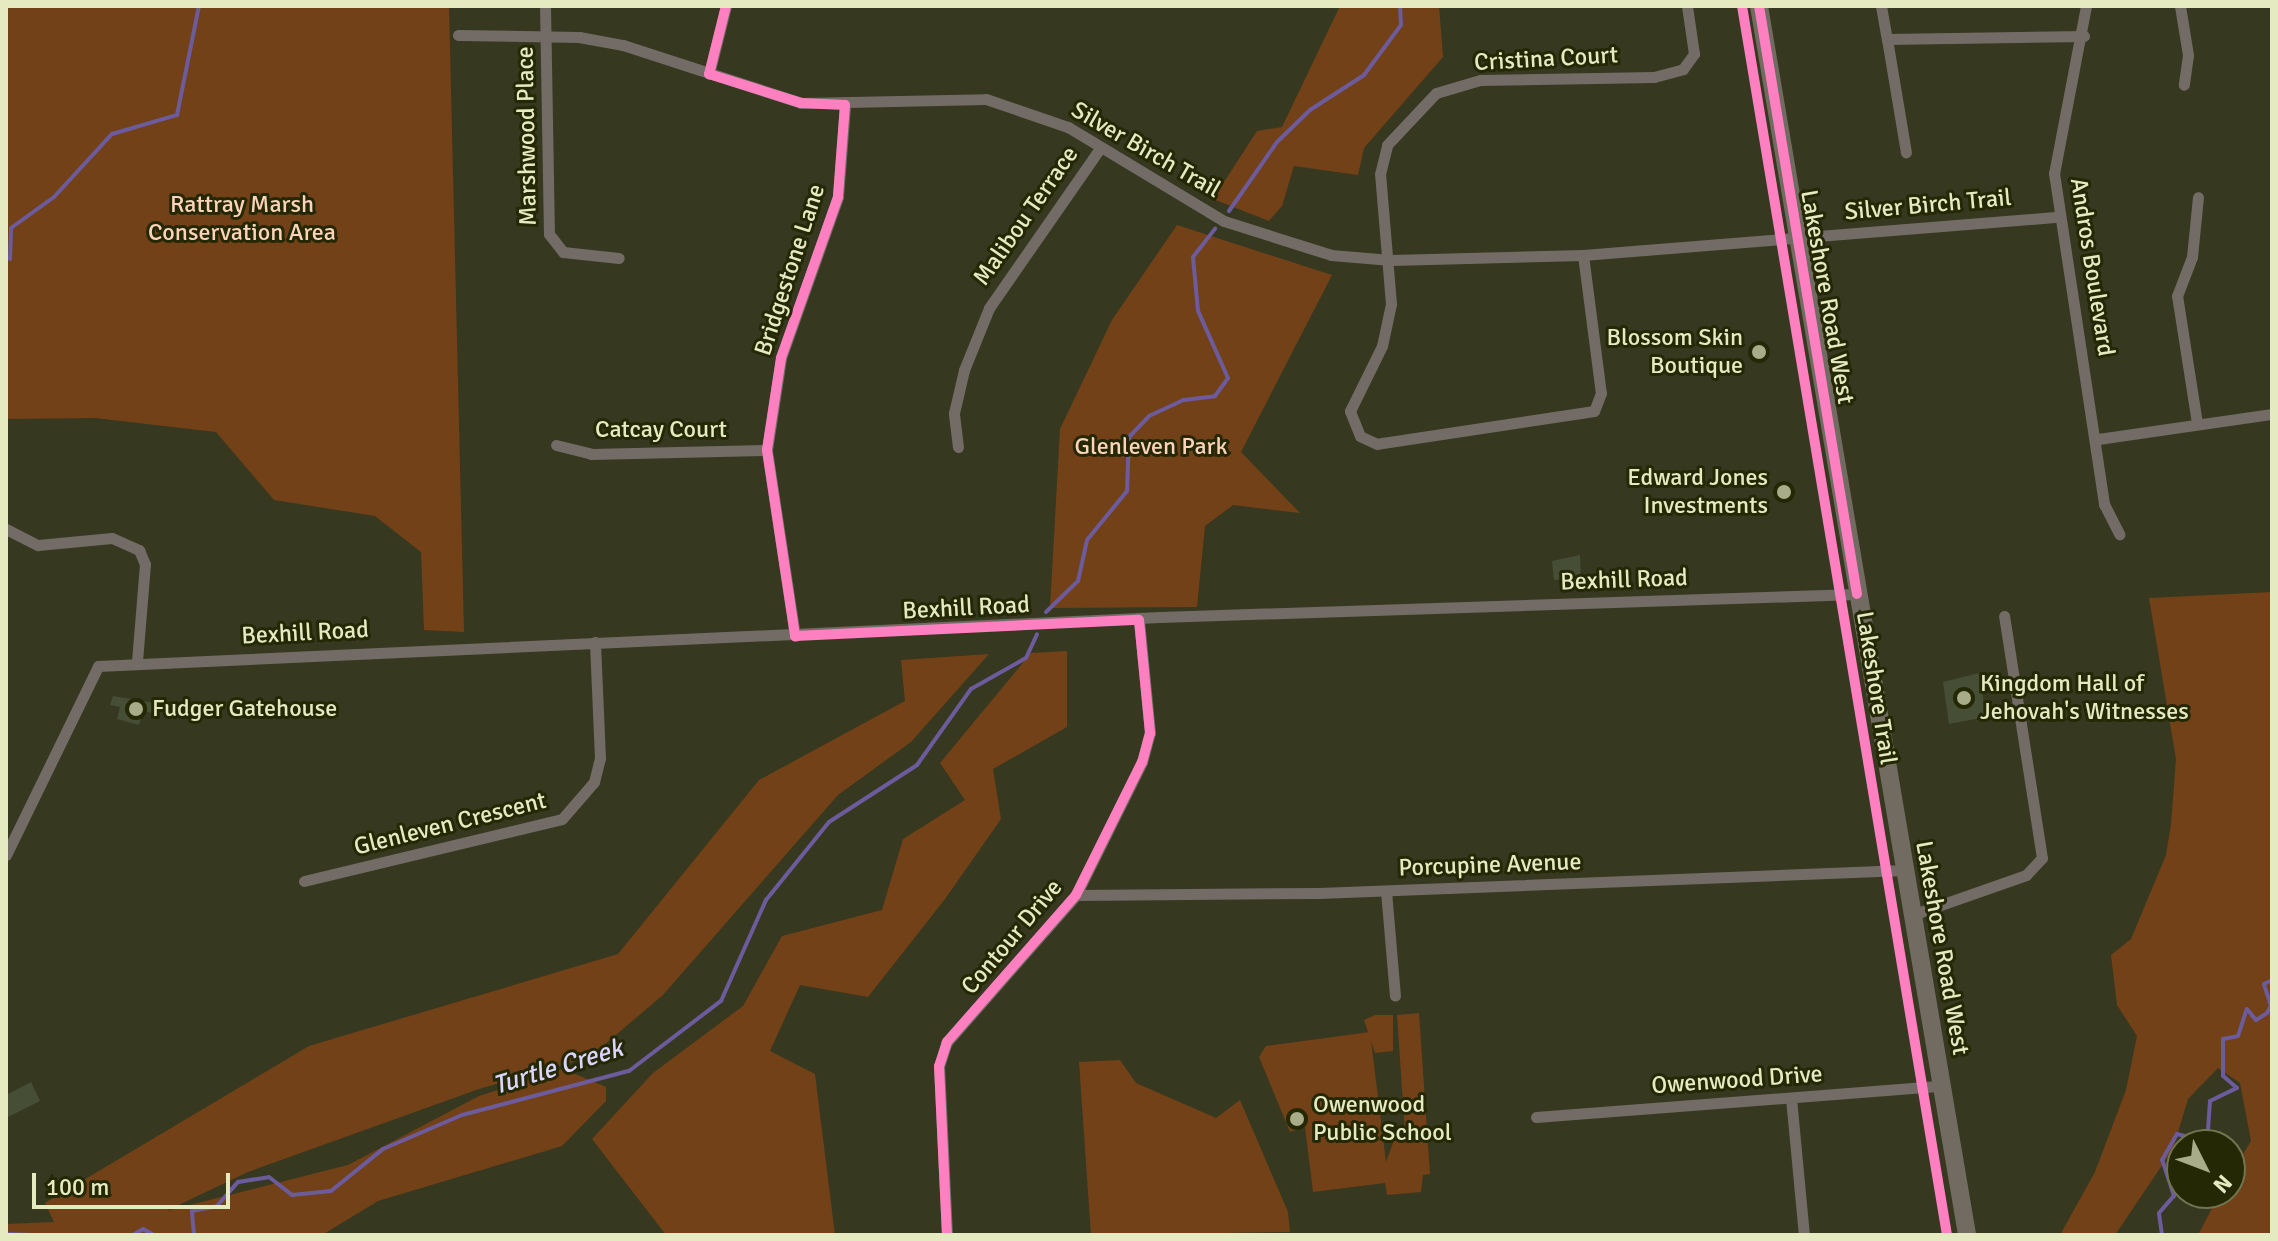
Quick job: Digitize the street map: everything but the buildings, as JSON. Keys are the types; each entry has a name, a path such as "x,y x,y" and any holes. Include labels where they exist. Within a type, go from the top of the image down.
{"main road":[{"name":"Lakeshore Road West","path":"1759,6 1967,1235"}],"street":[{"name":"Marshwood Place","path":"545,6 553,245 619,258"},
{"path":"709,74 726,6"},
{"name":"Cristina Court","path":"1583,255 1601,393 1594,411 1377,444 1360,436 1350,411 1382,346 1391,304 1391,260 1380,174 1387,145 1436,93 1480,80 1654,77 1683,69 1694,54 1687,6"},
{"path":"1881,6 1906,152"},
{"name":"Andros Boulevard","path":"2086,6 2084,36 2056,148 2057,217 2098,439 2104,504 2119,534"},
{"path":"2180,6 2188,55 2184,85"},
{"name":"Silver Birch Trail","path":"458,35 547,36 623,45 801,103 845,105 975,97 1068,127 1234,225 1331,255 1391,260 1583,255 2057,217"},
{"path":"1887,39 2084,36"},
{"name":"Bridgestone Lane","path":"795,636 767,450 781,358 838,197 845,105"},
{"name":"Malibou Terrace","path":"958,447 954,413 964,370 989,308 1100,148"},
{"path":"2197,423 2177,296 2192,257 2198,197"},
{"path":"2098,439 2272,414"},
{"name":"Catcay Court","path":"556,445 591,454 767,450"},
{"path":"6,529 38,545 112,538 139,550 145,564 137,662"},
{"name":"Bexhill Road","path":"6,855 98,666 595,642 1857,594"},
{"path":"1912,915 2026,875 2042,858 2004,616"},
{"name":"Contour Drive","path":"947,1235 937,1103 947,1042 1076,895 1148,747 1139,620"},
{"name":"Glenleven Crescent","path":"304,881 562,819 594,782 600,758 595,642"},
{"name":"Porcupine Avenue","path":"1076,895 1386,891 1905,870"},
{"path":"1386,891 1395,996"},
{"name":"Owenwood Drive","path":"1536,1117 1941,1086"},
{"path":"1791,1098 1804,1235"}],"green space":[{"name":"Rattray Marsh Conservation Area","path":"6,6 449,6 464,632 424,630 421,552 375,516 274,500 216,432 95,418 6,419"},
{"path":"1340,6 1439,6 1443,57 1364,148 1358,175 1294,166 1282,206 1269,221 1213,199 1257,131 1282,127"},
{"name":"Glenleven Park","path":"1177,225 1332,275 1241,452 1300,513 1233,505 1205,526 1197,607 1050,608 1060,429 1112,320"},
{"path":"2272,592 2272,1235 2198,1235 2212,1209 2246,1209 2246,1149 2251,1141 2240,1083 2218,1068 2188,1099 2179,1129 2166,1129 2166,1159 2115,1235 2060,1235 2095,1172 2126,1090 2137,1036 2117,1005 2111,955 2131,939 2166,855 2171,824 2176,759 2149,598"},
{"path":"1067,651 1067,727 993,769 1001,819 945,899 868,997 800,985 770,1051 815,1074 835,1235 666,1235 592,1139 653,1073 743,1006 782,936 882,910 903,839 965,800 940,763 1031,653"},
{"path":"989,654 911,742 838,795 663,995 590,1057 479,1089 248,1172 166,1211 348,1165 479,1096 563,1069 606,1087 606,1101 562,1146 378,1201 322,1235 6,1235 6,1224 54,1222 45,1203 309,1046 618,954 759,780 905,701 901,660"},
{"path":"1419,1013 1430,1174 1423,1175 1421,1192 1387,1195 1385,1183 1313,1192 1305,1127 1290,1132 1259,1057 1266,1046 1370,1032 1386,1162 1396,1135 1405,1133 1397,1015"},
{"path":"1375,1015 1393,1015 1393,1051 1375,1053 1364,1020"},
{"path":"1120,1060 1136,1083 1216,1118 1240,1100 1288,1212 1290,1232 1091,1235 1079,1062"}],"waterway":[{"path":"10,259 11,228 54,197 112,134 177,115 199,6"},
{"name":"Turtle Creek","path":"1229,211 1277,142 1310,110 1364,75 1401,25 1400,6"},
{"name":"Turtle Creek","path":"1046,612 1078,581 1087,540 1127,491 1129,437 1149,416 1184,400 1215,396 1228,378 1198,311 1193,257 1215,229"},
{"name":"Turtle Creek","path":"194,1235 192,1211 217,1206 238,1182 269,1177 292,1195 331,1191 383,1149 462,1115 629,1071 721,1001 766,900 829,822 917,765 971,689 1026,658 1037,634"},
{"path":"2208,1129 2210,1101 2237,1088 2223,1076 2223,1039 2238,1036 2247,1009 2256,1020 2267,1013 2271,1006 2264,984 2272,980"},
{"path":"2166,1153 2162,1160 2166,1172"},
{"path":"2162,1235 2159,1213 2166,1205"},
{"name":"Turtle Creek","path":"133,1235 143,1229 154,1235"},
{"name":"Turtle Creek","path":"6,1234 33,1235"}],"cycle path":[{"path":"726,6 709,74 801,103 845,105 838,197 781,358 767,450 795,636 1139,620 1150,733 1142,762 1076,895 947,1042 939,1066 947,1235"},
{"name":"Lakeshore Trail","path":"1742,6 1947,1235"},
{"path":"1759,6 1857,594"}],"place":[{"name":"Blossom Skin Boutique","path":"1759,352"},
{"name":"Edward Jones Investments","path":"1784,492"},
{"name":"Kingdom Hall of Jehovah's Witnesses","path":"1964,698"},
{"name":"Fudger Gatehouse","path":"136,709"},
{"name":"Owenwood Public School","path":"1297,1119"}]}
